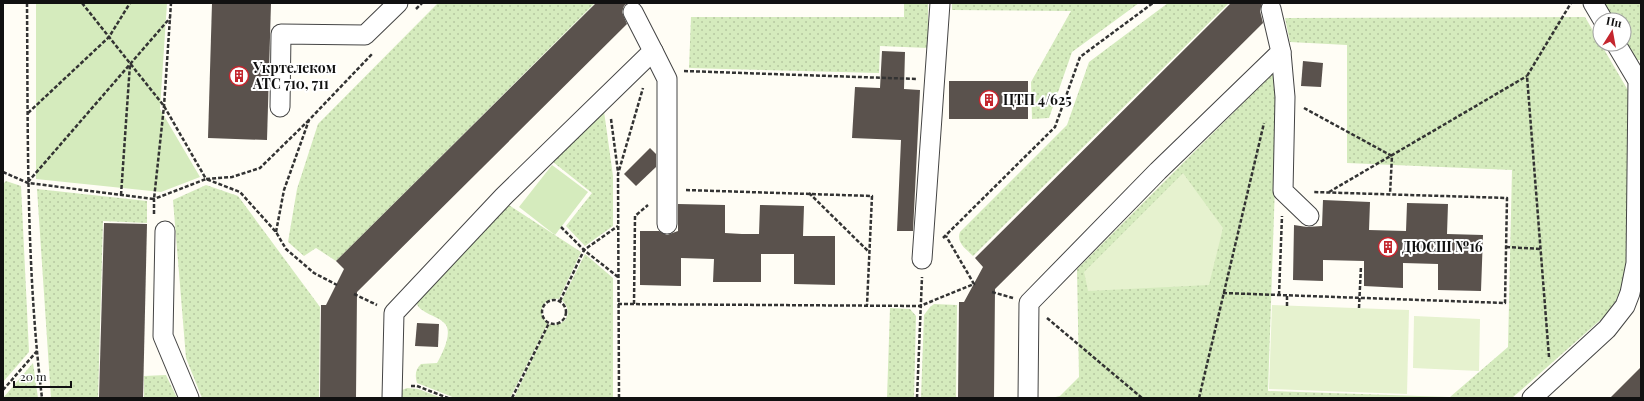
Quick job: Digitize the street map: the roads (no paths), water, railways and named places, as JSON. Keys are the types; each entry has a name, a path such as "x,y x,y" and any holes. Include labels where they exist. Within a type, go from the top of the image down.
{"lane":[{"path":"922,259 940,3"},
{"path":"1593,3 1598,12"},
{"path":"280,107 281,34 365,35 405,9"},
{"path":"1271,9 1281,52 1284,97 1283,191 1309,216"},
{"path":"632,12 667,79 667,224"},
{"path":"392,398 394,314 504,196 653,51"},
{"path":"1028,398 1029,303 1158,171 1281,52"},
{"path":"1532,398 1594,341 1618,315 1625,306 1633,280 1636,263 1638,81 1621,52"},
{"path":"165,231 163,336 189,398"}],"place":[{"name":"Укртелеком АТС 710, 711","path":"239,76"},
{"name":"ЦТП 4/625","path":"989,100"},
{"name":"ДЮСШ №16","path":"1388,247"}]}
